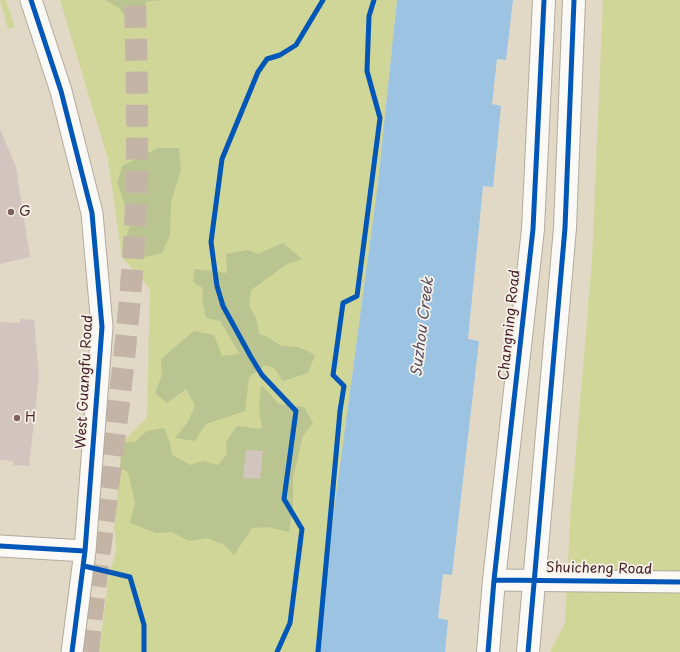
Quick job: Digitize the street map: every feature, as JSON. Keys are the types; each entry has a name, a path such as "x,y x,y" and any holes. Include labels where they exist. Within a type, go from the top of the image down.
{"main road":[{"name":"Changning Road","path":"488,652 494,580 533,229 544,0"},
{"path":"528,652 533,580 566,228 574,0"}],"street":[{"name":"West Guangfu Road","path":"31,0 61,91 92,219 102,327 85,552 72,652"},
{"path":"0,546 85,552"},
{"name":"Shuicheng Road","path":"494,580 680,582"}],"green space":[{"path":"0,0 6,0 15,27 8,29"},
{"path":"60,0 397,0 378,183 315,652 99,652 110,568 116,554 116,538 114,529 122,443 147,417 150,289 122,257 108,159"},
{"path":"105,0 165,0 147,1 140,17 125,16 119,8"},
{"path":"603,0 680,0 680,652 550,652 565,623 570,520 592,261"},
{"path":"158,148 179,148 181,170 171,202 170,235 162,253 140,258 127,249 126,238 131,221 117,183 122,166"},
{"path":"283,243 302,259 287,264 251,290 249,306 256,318 259,334 266,336 281,346 299,347 315,355 308,373 283,381 274,368 265,365 249,377 245,411 206,424 195,441 175,438 188,422 195,406 186,389 167,403 155,393 162,375 161,359 194,331 214,335 222,356 240,354 220,321 206,318 202,299 203,288 193,282 194,269 227,273 226,254 248,250 258,254"},
{"path":"261,385 279,404 304,407 313,423 303,436 293,478 293,505 289,532 268,527 252,528 234,555 224,545 207,538 189,541 172,532 156,533 130,523 135,502 128,472 120,468 122,443 135,442 147,431 164,428 170,442 172,455 190,465 203,461 218,465 227,454 226,442 237,426 262,429 259,409"}],"water":[{"name":"Suzhou Creek","path":"397,0 513,0 506,60 497,59 492,104 501,106 493,187 483,186 468,339 479,341 452,575 443,574 438,618 448,620 445,652 315,652 378,183"}],"building":[{"name":"G","path":"0,129 16,167 30,257 0,264"},
{"name":"H","path":"20,319 34,320 39,376 29,466 13,465 13,461 0,460 0,322 20,323"},
{"path":"246,450 263,451 260,479 243,478"}],"tunnel":[{"path":"88,652 120,397 134,243 137,152 135,0"}],"cycle path":[{"path":"31,0 61,91 92,213 102,327 85,551 72,652"},
{"path":"277,652 290,623 302,529 284,499 296,411 262,375 223,306 217,286 211,242 222,159 258,72 267,59 280,55 296,45 323,0"},
{"path":"318,652 340,411 344,386 333,375 343,303 357,296 380,118 367,71 369,16 374,0"},
{"path":"488,652 494,580 533,229 544,0"},
{"path":"528,652 565,228 574,0"},
{"path":"0,546 85,551"},
{"path":"84,566 130,577 144,625 144,652"},
{"path":"494,580 680,582"}],"place":[{"name":"G","path":"11,212"},
{"name":"H","path":"17,418"}]}
